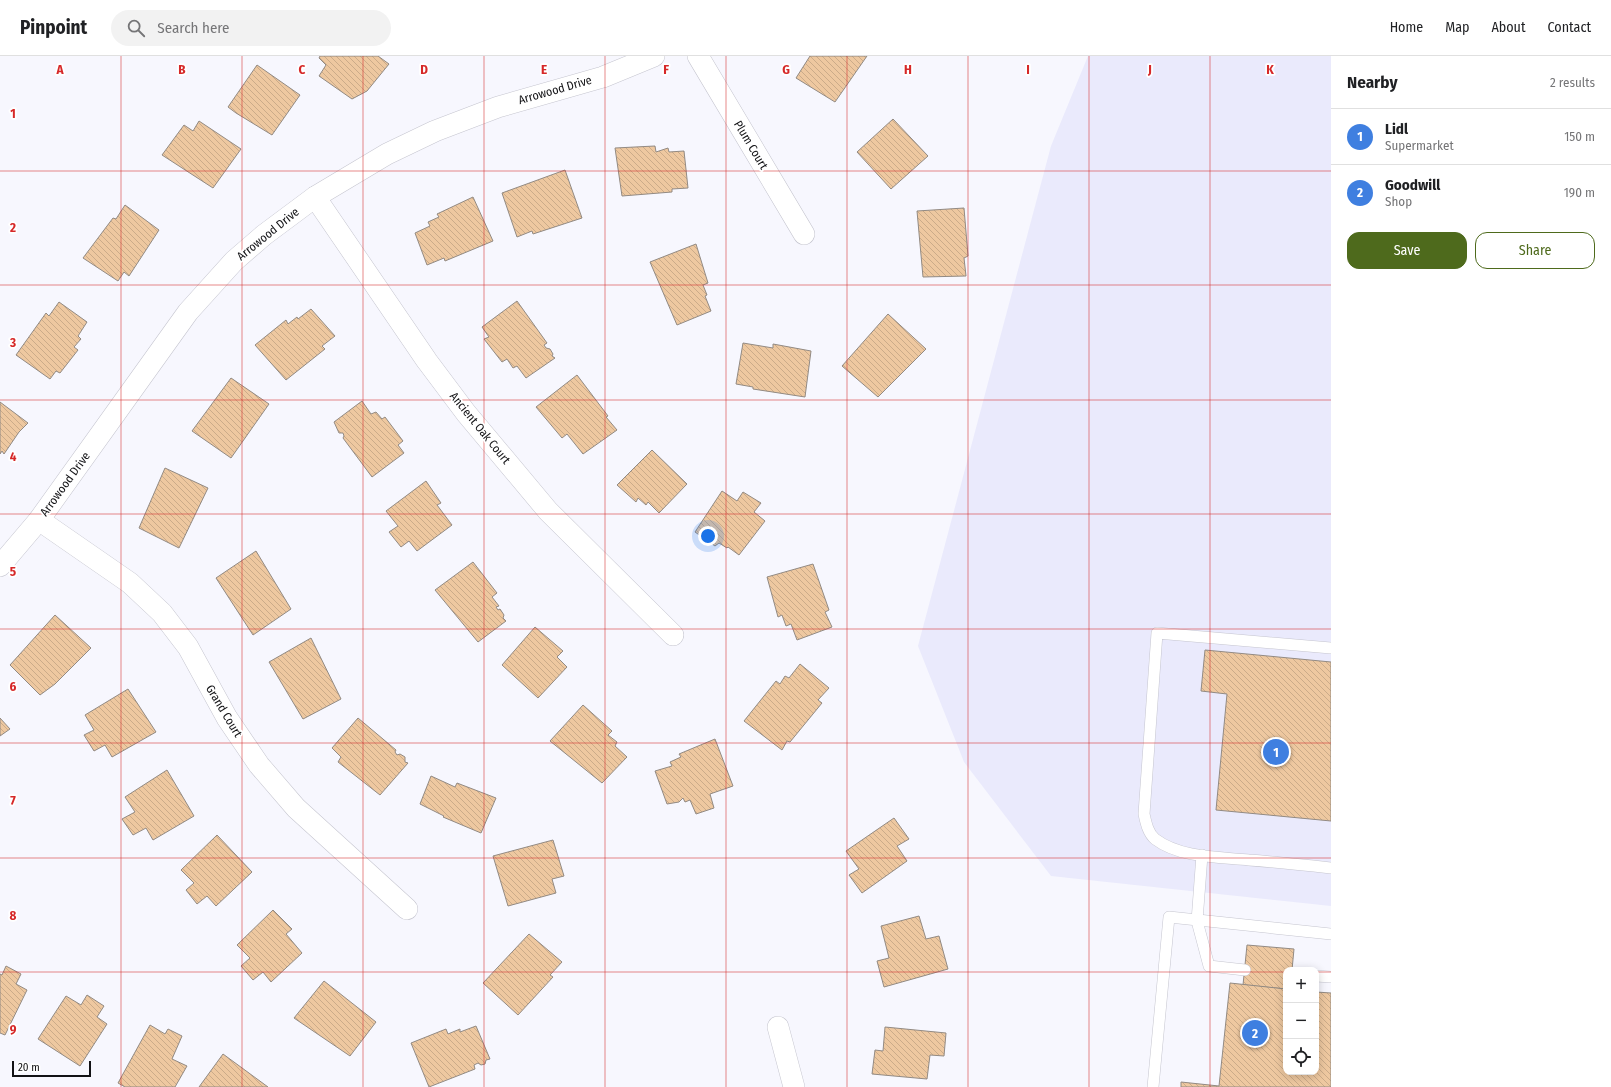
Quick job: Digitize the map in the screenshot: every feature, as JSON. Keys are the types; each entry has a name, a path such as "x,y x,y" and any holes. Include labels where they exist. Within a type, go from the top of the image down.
{"street":[{"name":"Arrowood Drive","path":"0,566 39,520 188,312 234,261 264,235 315,197 387,154 435,131 498,107 603,77 654,56"},
{"name":"Plum Court","path":"698,56 804,234"},
{"name":"Ancient Oak Court","path":"315,197 427,361 466,414 548,511 673,635"},
{"name":"Grand Court","path":"39,520 130,583 162,613 188,647 227,718 259,765 296,808 407,909"},
{"path":"778,1027 794,1087"}],"lane":[{"path":"1331,648 1157,633 1144,814 1148,828 1154,838 1167,846 1180,851 1202,855 1331,868"},
{"path":"1202,855 1197,921 1210,966 1245,970"},
{"path":"1153,1087 1169,917 1331,934"},
{"path":"1319,976 1331,977"}],"shaded area":[{"path":"1088,56 1331,56 1331,906 1051,876 964,762 918,646 1051,146"}],"building":[{"path":"320,56 378,56 389,64 367,91 352,99 319,76 326,65 319,58"},
{"path":"810,56 867,56 835,102 796,78"},
{"path":"257,65 300,95 272,135 228,107"},
{"path":"893,119 928,156 891,189 857,152"},
{"path":"199,121 241,149 213,188 162,155 184,125 193,131"},
{"path":"655,146 656,152 668,148 669,152 684,151 688,188 672,189 672,192 622,196 615,148"},
{"path":"565,170 582,218 533,234 532,231 517,237 502,193"},
{"path":"473,197 493,241 445,261 444,258 427,265 415,233 430,226 428,222 439,217 437,214"},
{"path":"125,205 159,230 129,276 124,272 118,281 83,258 113,218 116,219"},
{"path":"964,208 968,256 964,258 966,276 923,277 917,211"},
{"path":"696,244 708,283 703,285 707,295 705,296 711,311 677,325 650,262"},
{"path":"517,301 547,343 544,345 546,348 550,349 553,354 552,356 555,358 526,378 517,366 513,368 507,359 502,362 484,339 489,337 482,327"},
{"path":"59,302 87,322 78,336 81,339 74,347 78,350 60,373 56,371 50,379 16,355 46,313 49,316"},
{"path":"311,309 335,336 322,346 325,349 286,380 255,345 286,320 288,324 297,317 298,319"},
{"path":"888,314 926,349 878,397 842,366"},
{"path":"743,343 773,348 773,344 811,351 805,397 753,389 753,387 736,384"},
{"path":"577,375 608,416 606,417 617,430 583,454 567,434 562,438 536,407"},
{"path":"231,378 269,404 231,458 192,431"},
{"path":"362,401 371,414 376,412 382,419 385,417 403,441 398,445 404,453 372,477 343,438 343,433 339,433 334,422"},
{"path":"0,402 28,423 19,432 4,454 2,451 0,454"},
{"path":"652,450 687,484 659,513 648,502 646,505 638,498 636,502 617,485"},
{"path":"165,468 208,488 179,548 139,528"},
{"path":"426,481 441,503 437,505 452,525 417,551 409,541 401,547 389,532 398,526 386,511"},
{"path":"722,491 737,501 743,492 761,503 754,512 765,521 739,555 728,547 727,548 719,543 715,546 695,532"},
{"path":"256,551 291,609 253,635 216,578"},
{"path":"473,562 497,593 492,597 499,606 496,607 498,610 500,609 504,615 503,618 506,621 478,642 435,590"},
{"path":"813,564 829,610 825,612 832,627 797,640 791,624 786,626 782,615 778,617 767,577"},
{"path":"55,615 91,648 55,684 40,695 10,665"},
{"path":"535,627 563,651 557,657 567,667 538,698 502,665"},
{"path":"311,638 341,699 303,719 269,662"},
{"path":"1205,650 1331,662 1331,821 1216,810 1227,694 1201,691"},
{"path":"800,664 829,688 818,700 822,703 790,742 787,741 782,750 744,721 776,681 780,684 785,676 789,678"},
{"path":"128,689 156,732 112,757 105,745 94,751 84,735 94,730 85,715"},
{"path":"583,705 612,731 608,735 617,742 615,746 627,757 602,783 550,741"},
{"path":"0,718 10,729 0,736"},
{"path":"358,718 396,750 395,752 397,755 400,754 405,757 405,762 408,763 380,795 338,762 341,757 332,748"},
{"path":"715,739 733,786 710,794 714,808 696,814 690,800 685,802 683,798 679,802 667,804 655,771 672,766 670,762 681,757 679,754"},
{"path":"167,770 194,816 153,840 146,828 133,835 122,819 135,812 125,797"},
{"path":"431,776 455,787 457,783 496,798 481,833 443,817 444,816 420,804"},
{"path":"894,818 909,839 897,846 907,861 862,893 849,875 859,869 846,851"},
{"path":"217,835 252,872 216,906 207,896 197,904 186,890 194,883 181,870"},
{"path":"553,840 564,876 552,879 556,893 508,906 493,856"},
{"path":"273,910 292,929 286,934 302,953 271,982 263,972 253,980 241,966 250,958 237,945"},
{"path":"919,916 926,939 939,936 948,969 884,987 877,961 889,958 881,926"},
{"path":"529,934 562,962 550,975 553,977 518,1015 483,983"},
{"path":"1247,945 1294,949 1292,967 1283,967 1283,989 1243,985"},
{"path":"6,966 21,974 16,984 27,990 5,1035 0,1033 0,974 2,975"},
{"path":"324,981 376,1022 350,1056 294,1018"},
{"path":"1230,983 1283,989 1283,1075 1319,1075 1319,992 1331,993 1331,1087 1181,1087 1181,1082 1219,1086"},
{"path":"87,995 104,1006 97,1017 107,1024 80,1066 38,1039 66,996 81,1005"},
{"path":"150,1025 165,1034 168,1029 182,1036 172,1059 187,1066 175,1087 125,1087 118,1083"},
{"path":"476,1026 490,1059 486,1060 485,1064 481,1065 478,1063 474,1065 475,1069 429,1087 411,1043 446,1029 448,1034 460,1029 460,1032"},
{"path":"885,1027 946,1033 944,1056 930,1055 927,1079 872,1074 875,1050 883,1051"},
{"path":"223,1054 268,1087 199,1087"}],"place":[{"name":"Lidl","path":"1276,752"},
{"name":"Goodwill","path":"1255,1033"}]}
